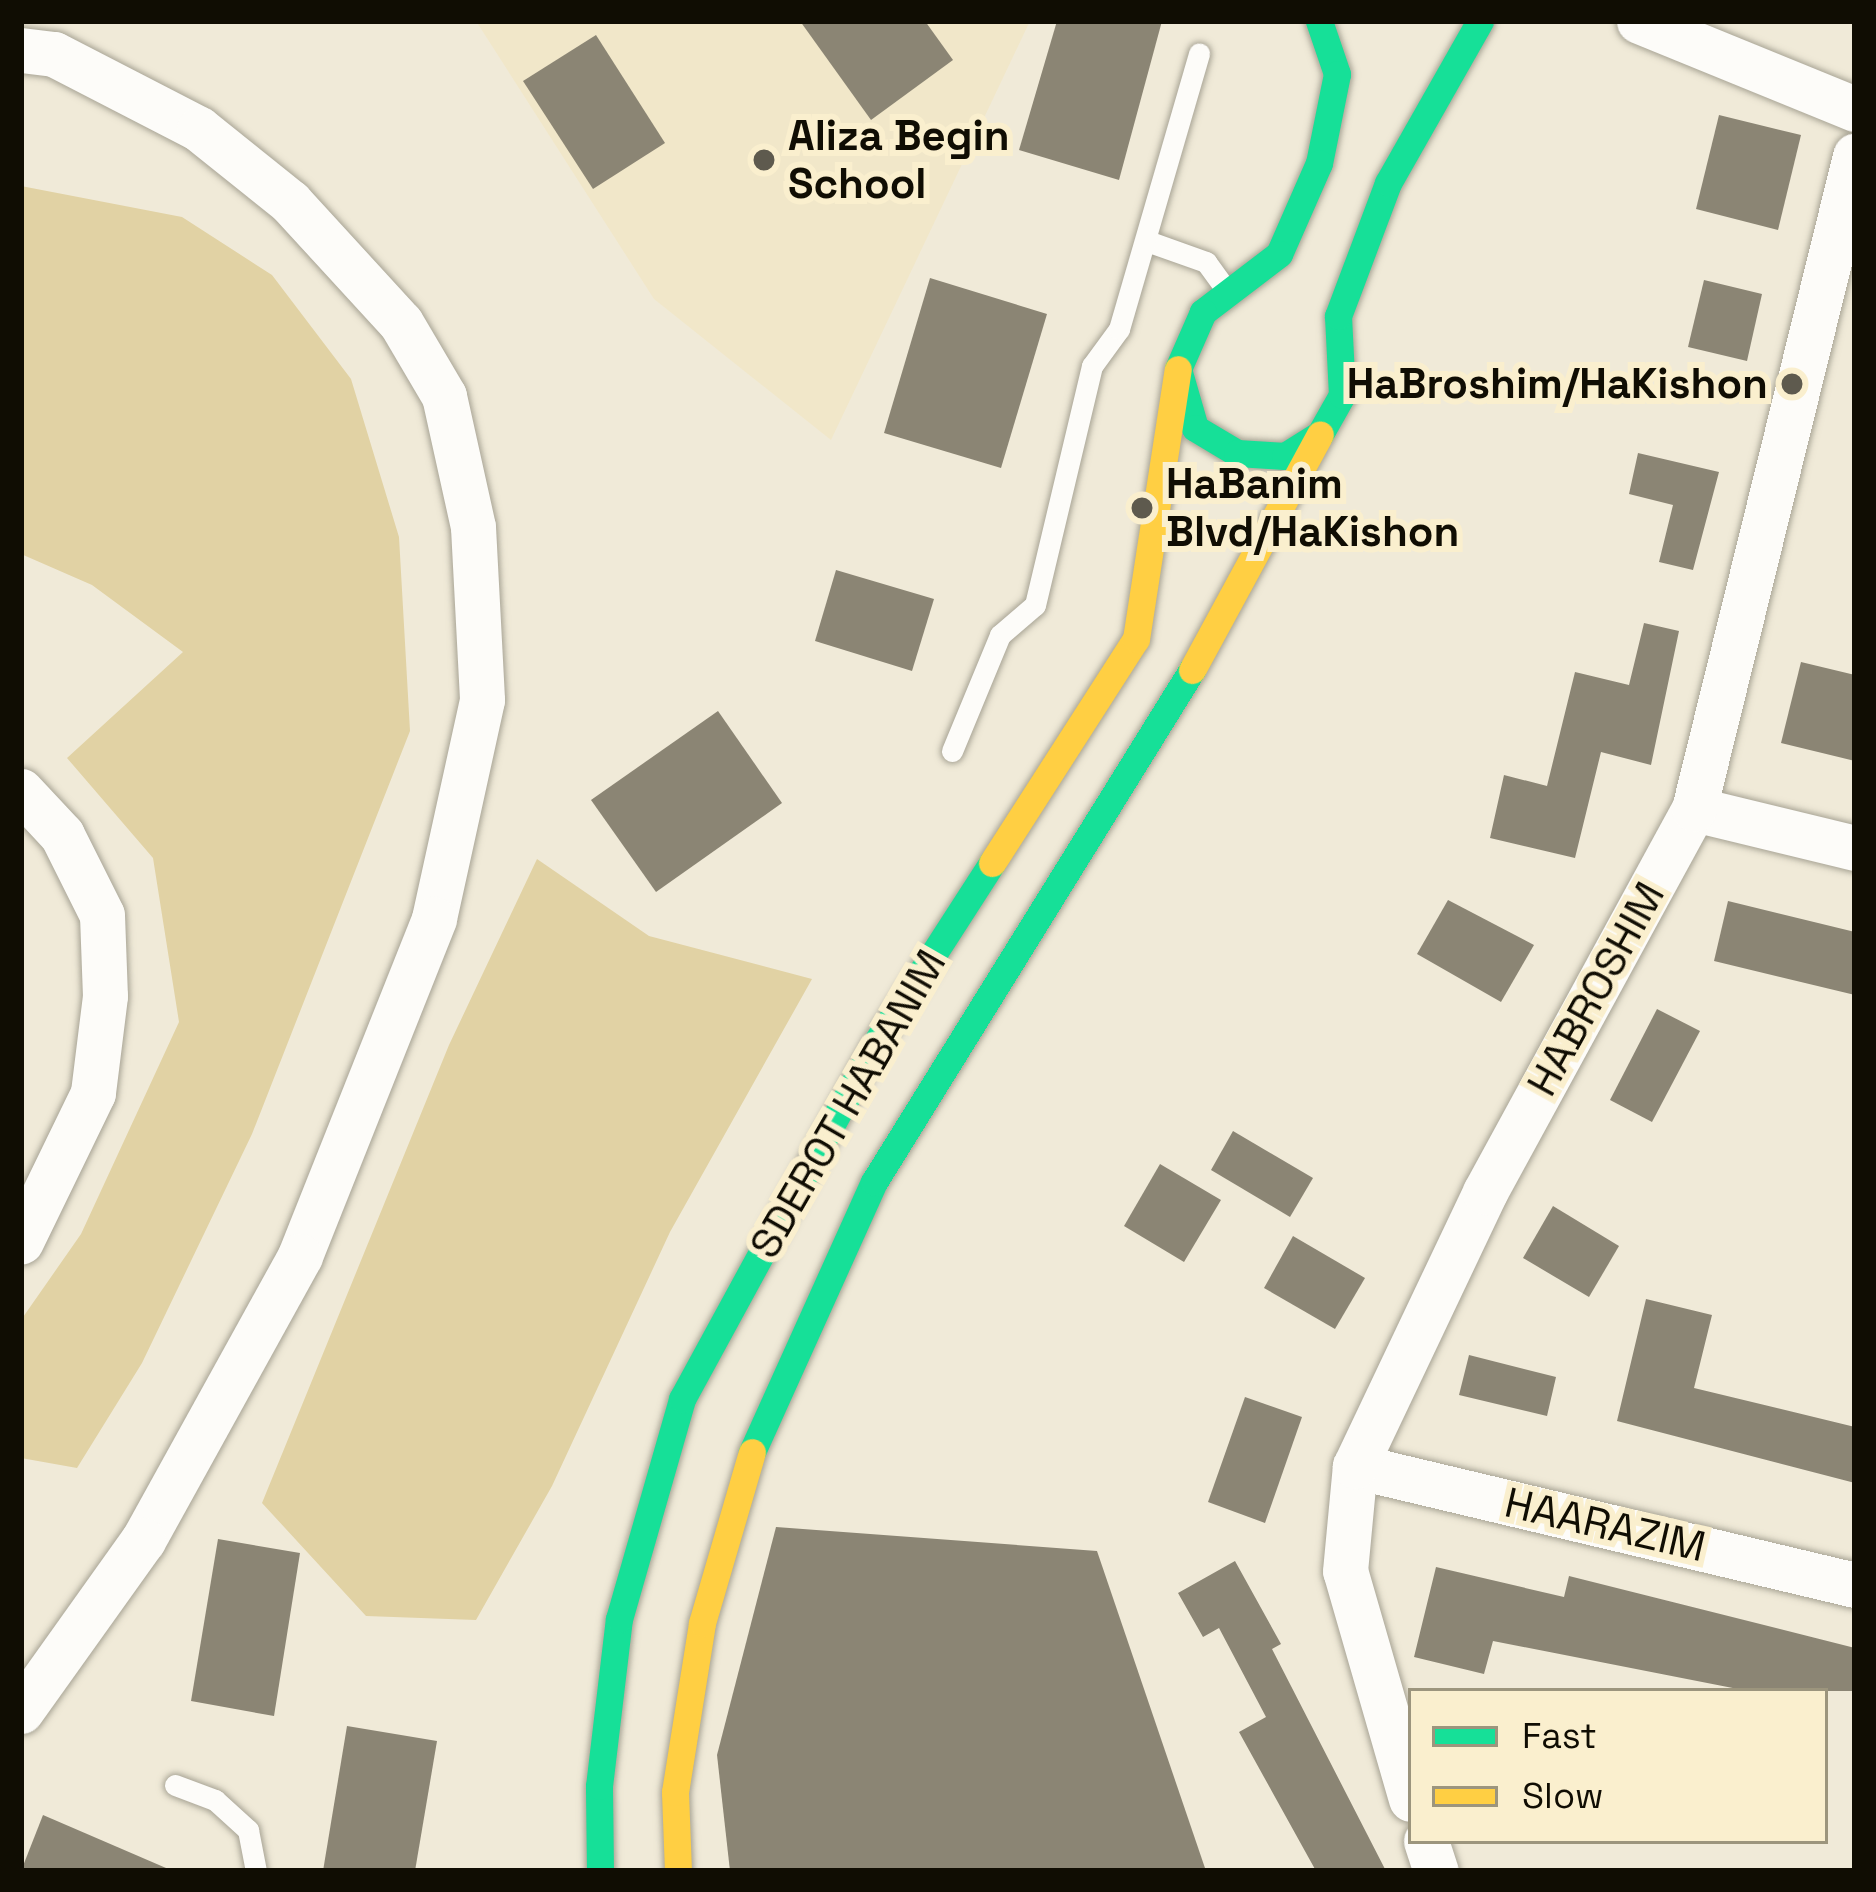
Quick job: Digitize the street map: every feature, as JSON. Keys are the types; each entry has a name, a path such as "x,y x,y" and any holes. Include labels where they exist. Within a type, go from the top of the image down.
{"main road":[{"name":"SDEROT HABANIM","path":"601,1871 599,1786 620,1619 682,1399 876,1043 1136,639 1178,369 1203,312 1279,254 1319,164 1337,74 1319,21"},
{"name":"SDEROT HABANIM","path":"678,1871 675,1792 702,1623 756,1438 874,1182 1138,771 1342,395 1338,316 1388,183 1480,21"},
{"path":"1178,369 1195,428 1237,453 1285,456 1320,434"}],"street":[{"path":"1639,21 1855,109"},
{"path":"21,50 54,54 199,129 290,202 401,322 444,396 473,527 482,700 434,919 300,1256 143,1540 21,1711"},
{"name":"HABROSHIM","path":"1408,1789 1345,1571 1355,1466 1485,1192 1694,808 1855,156"},
{"path":"21,790 62,835 102,915 105,996 93,1093 21,1241"},
{"path":"1694,808 1855,848"},
{"name":"HAARAZIM","path":"1355,1466 1855,1585"}],"lane":[{"path":"952,751 1000,634 1035,604 1092,366 1119,329 1199,53"},
{"path":"1147,241 1205,262 1229,293"},
{"path":"175,1785 215,1800 248,1830 256,1871"}],"shaded area":[{"name":"Aliza Begin School","path":"476,21 1030,21 831,440 654,299"},
{"path":"21,186 182,217 272,275 351,379 399,537 410,731 252,1134 142,1363 77,1468 21,1458 21,1320 81,1234 179,1022 153,858 67,758 183,652 92,585 21,554"},
{"path":"537,859 649,936 812,979 670,1232 552,1486 476,1620 366,1616 262,1503 449,1045"}],"building":[{"path":"800,21 925,21 953,60 871,120"},
{"path":"1057,21 1162,21 1119,180 1019,150"},
{"path":"596,35 665,143 593,189 523,81"},
{"path":"1719,115 1801,135 1778,230 1696,209"},
{"path":"930,278 1047,314 1001,468 884,433"},
{"path":"1704,280 1762,294 1747,361 1688,347"},
{"path":"1638,453 1719,472 1693,570 1659,562 1673,505 1629,494"},
{"path":"836,570 934,599 912,671 815,641"},
{"path":"1644,623 1679,631 1651,765 1601,752 1575,858 1490,838 1504,775 1547,786 1575,672 1629,685"},
{"path":"1801,662 1855,675 1855,761 1781,743"},
{"path":"718,711 782,803 656,892 591,800"},
{"path":"1448,900 1534,945 1501,1002 1417,954"},
{"path":"1728,901 1855,932 1855,995 1714,961"},
{"path":"1657,1009 1700,1031 1652,1122 1610,1100"},
{"path":"1233,1131 1313,1178 1290,1217 1211,1170"},
{"path":"1160,1164 1221,1200 1184,1262 1124,1226"},
{"path":"1553,1206 1619,1246 1589,1297 1523,1258"},
{"path":"1293,1236 1365,1278 1335,1329 1264,1288"},
{"path":"1646,1299 1712,1315 1694,1388 1855,1427 1855,1483 1617,1421"},
{"path":"1469,1355 1556,1377 1547,1416 1459,1395"},
{"path":"1245,1397 1302,1417 1265,1523 1208,1502"},
{"path":"776,1527 1097,1551 1206,1871 730,1871 717,1755"},
{"path":"218,1539 300,1553 274,1716 191,1701"},
{"path":"1235,1561 1281,1644 1272,1649 1386,1871 1316,1871 1239,1732 1266,1717 1219,1628 1203,1637 1178,1593"},
{"path":"1436,1567 1564,1597 1569,1576 1855,1648 1855,1691 1733,1688 1493,1641 1484,1674 1414,1657"},
{"path":"347,1726 437,1741 415,1871 323,1871"},
{"path":"43,1815 173,1871 21,1871"}],"traffic: fast":[{"path":"1319,21 1337,74 1319,163 1279,254 1203,312 1178,369 1195,428 1237,453 1285,456 1320,434 1342,395 1338,316 1388,183 1480,21"},
{"path":"752,1452 874,1182 1192,670"},
{"path":"600,1871 599,1786 619,1619 682,1399 876,1043 992,863"}],"traffic: slow":[{"path":"992,863 1136,639 1178,369"},
{"path":"1192,670 1320,434"},
{"path":"678,1871 675,1792 702,1623 752,1452"}],"place":[{"name":"Aliza Begin School","path":"764,160"},
{"name":"HaBroshim/HaKishon","path":"1792,384"},
{"name":"HaBanim Blvd/HaKishon","path":"1142,508"}]}
